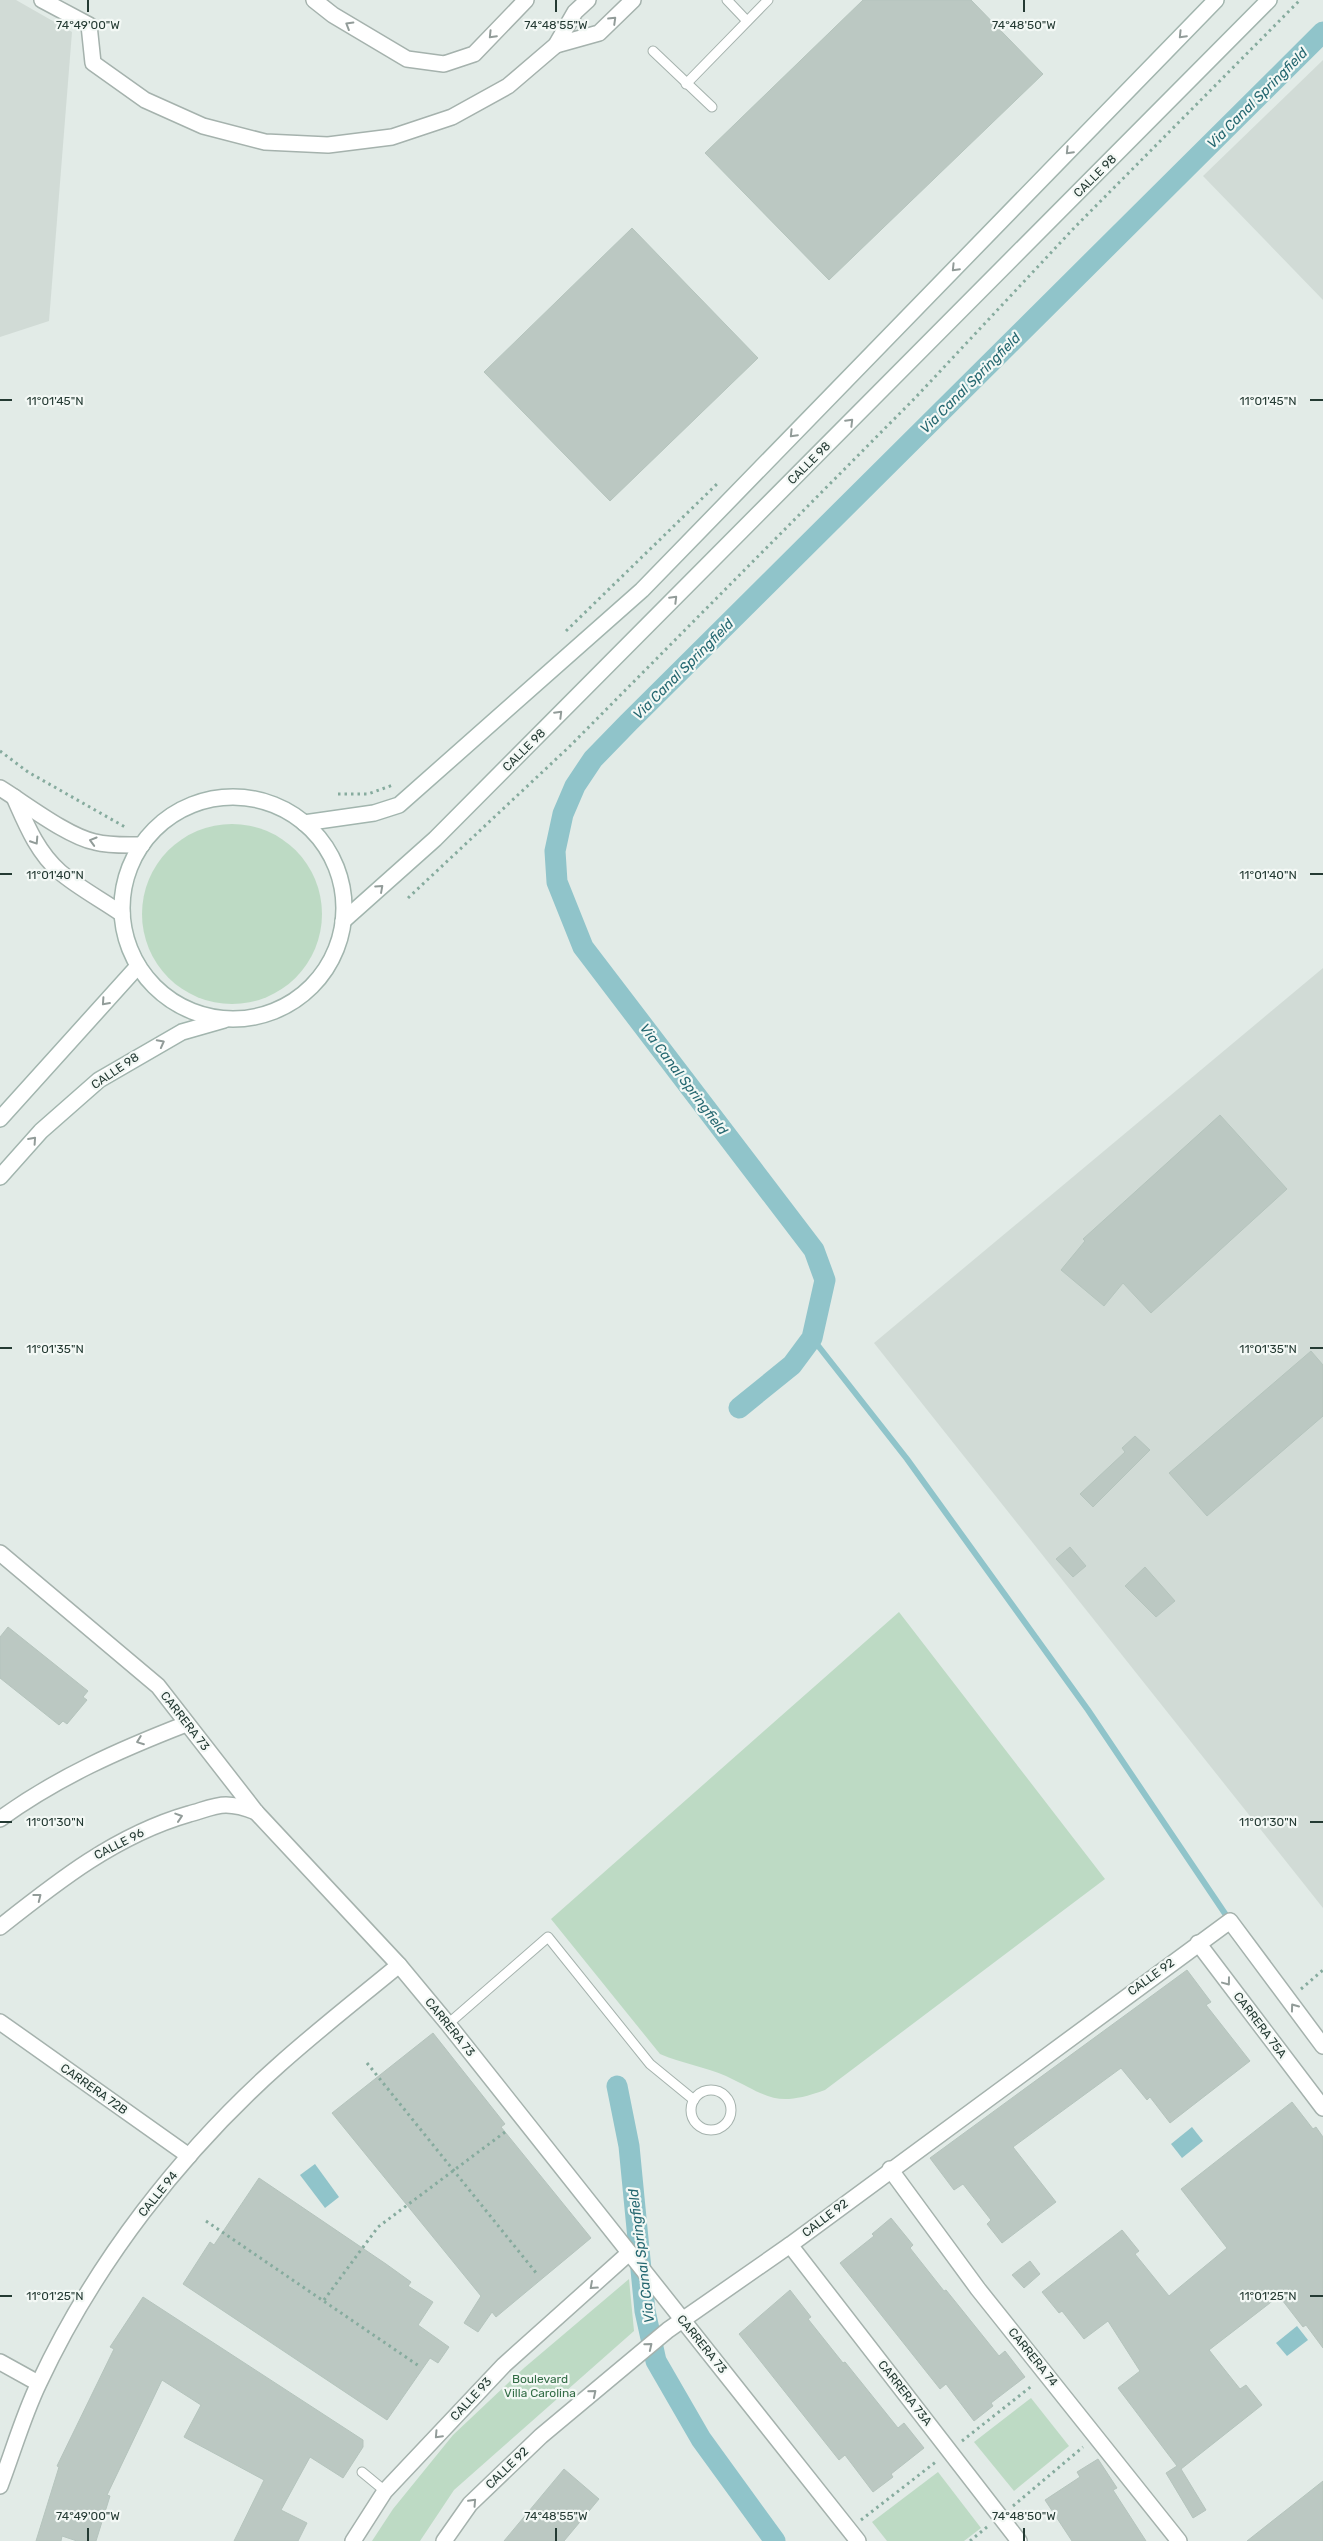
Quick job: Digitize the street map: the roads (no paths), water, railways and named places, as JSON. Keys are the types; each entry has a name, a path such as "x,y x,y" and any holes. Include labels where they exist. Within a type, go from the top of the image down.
{"street":[{"path":"42,0 89,25 93,63 144,100 202,126 264,142 328,146 392,137 452,117 508,86 556,45 575,12 588,0"},
{"path":"314,0 333,15 407,59 444,64 474,54 526,0"},
{"path":"556,45 599,33 633,0"},
{"path":"304,823 374,812 399,805 642,590 1216,0"},
{"name":"CALLE 98","path":"343,921 435,840 1269,0"},
{"path":"0,788 75,834 93,842 115,845 142,845"},
{"path":"14,797 28,830 43,854 61,873 122,914"},
{"path":"218,798 254,800 289,812 304,823 322,843 336,867 344,902 340,938 324,972 299,998 266,1014 230,1019 211,1016 177,1004 162,993 138,966 124,932 122,914 126,878 142,845 167,819 200,802 218,798"},
{"path":"0,1119 138,966"},
{"name":"CALLE 98","path":"0,1177 41,1131 99,1080 182,1032 230,1019"},
{"name":"CARRERA 73","path":"0,1553 158,1686 256,1812 399,1965 448,2024 648,2279 683,2319 858,2541"},
{"path":"0,1819 34,1794 115,1751 186,1724"},
{"name":"CALLE 96","path":"0,1927 95,1855 140,1832 177,1818 224,1805 238,1806 256,1812"},
{"name":"CALLE 92","path":"444,2541 470,2504 534,2442 668,2330 790,2245 1230,1921 1323,2046"},
{"name":"CARRERA 75A","path":"1198,1943 1323,2108"},
{"name":"CALLE 94","path":"0,2486 38,2383 88,2295 127,2233 189,2156 278,2065 399,1965"},
{"name":"CARRERA 72B","path":"0,2022 189,2156"},
{"name":"CARRERA 74","path":"890,2170 978,2289 1179,2541"},
{"name":"CARRERA 73A","path":"790,2245 1019,2541"},
{"name":"CALLE 93","path":"353,2541 384,2491 504,2365 632,2257"},
{"path":"0,2362 38,2383"}],"lane":[{"path":"727,0 747,21"},
{"path":"686,84 768,0"},
{"path":"653,51 712,107"},
{"path":"448,2024 548,1937 650,2064 694,2100"},
{"path":"711,2089 724,2093 731,2105 730,2118 721,2128 708,2130 702,2128 697,2124 691,2112 694,2100 698,2094 711,2089"},
{"path":"362,2472 384,2491"}],"water":[{"path":"1192,2127 1203,2141 1182,2158 1171,2144"},
{"path":"315,2164 339,2197 325,2208 300,2175"},
{"path":"1297,2326 1308,2340 1287,2356 1276,2343"}],"waterway":[{"name":"Via Canal Springfield","path":"739,1408 792,1365 812,1338 825,1280 814,1250 583,947 557,882 555,851 563,814 575,786 593,759 1323,32"},
{"path":"812,1338 907,1459 1088,1710 1230,1921"},
{"name":"Via Canal Springfield","path":"617,2086 629,2146 645,2311 656,2361 701,2439 775,2541"}],"park label":[{"name":"Boulevard Villa Carolina","path":"540,2386"}]}
